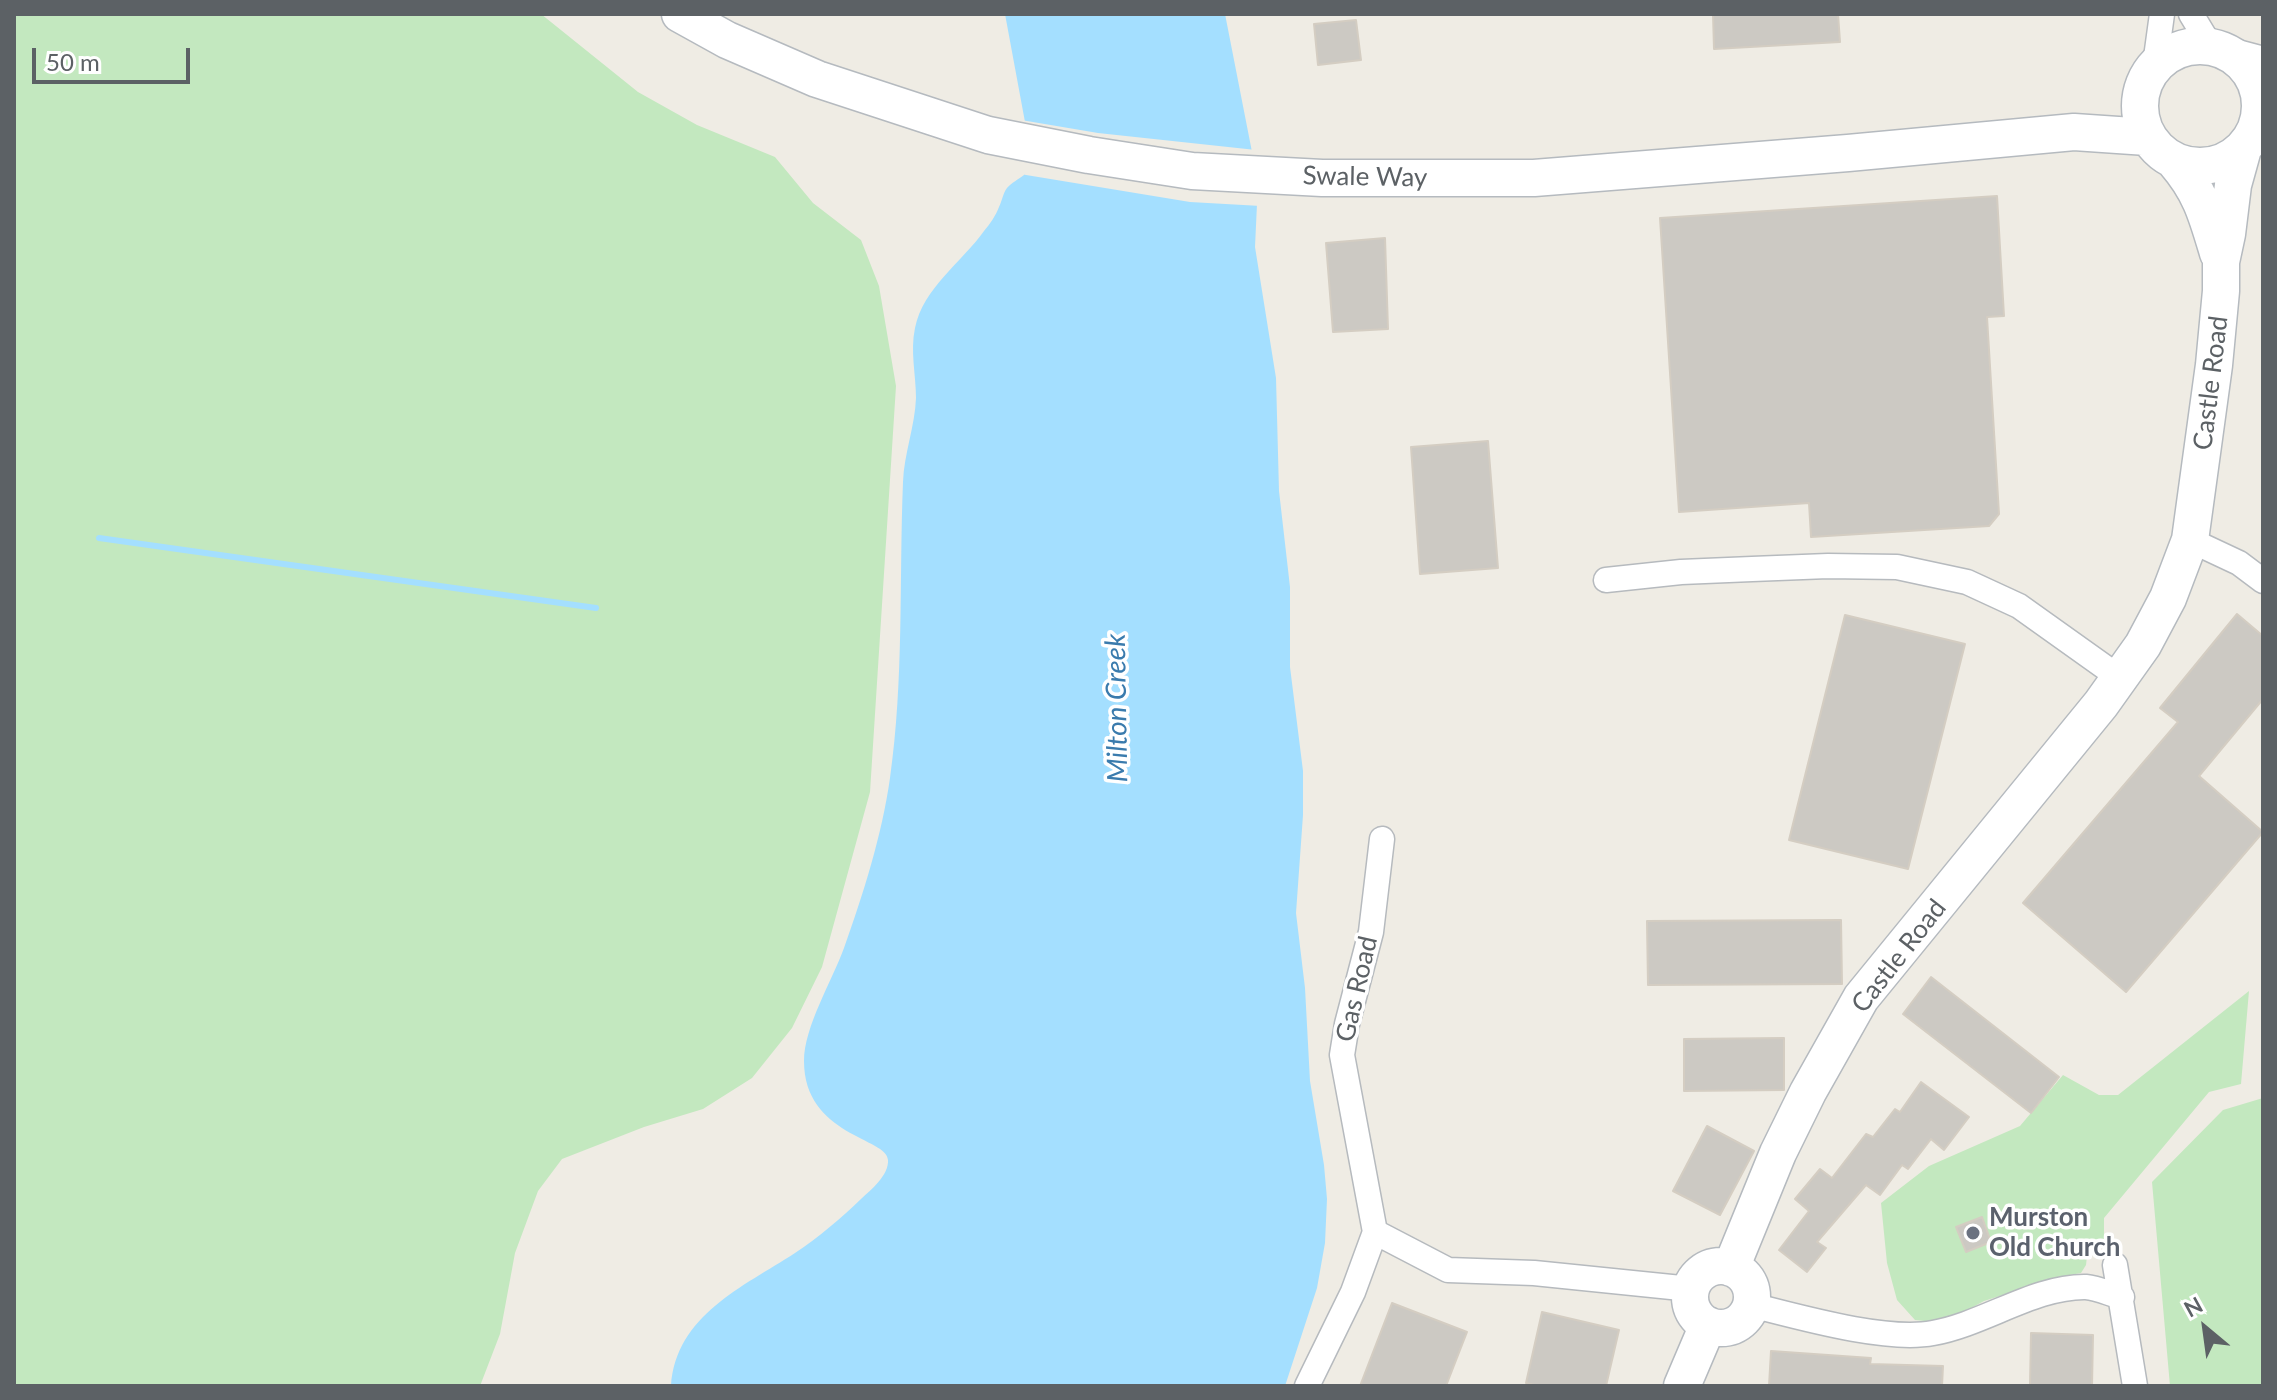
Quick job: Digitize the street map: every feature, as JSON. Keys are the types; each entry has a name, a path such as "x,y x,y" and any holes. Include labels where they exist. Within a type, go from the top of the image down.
{"main road":[{"name":"Swale Way","path":"680,14 727,40 817,79 988,135 1192,171 1322,178 1534,178 2074,132 2147,137"},
{"path":"2191,47 2235,55 2248,69 2257,88 2262,108 2258,123 2243,149 2229,160 2212,166 2193,167 2175,162 2159,152 2147,137 2139,110 2148,80 2171,53 2191,47"},
{"name":"Swale Way","path":"2074,132 2109,118 2148,80"},
{"name":"Castle Road","path":"1731,1268 1778,1153 1861,998 2060,756 2120,678 2143,645 2168,598 2190,540 2214,365 2221,262 2233,185 2243,149"},
{"name":"Castle Road","path":"2175,162 2193,183 2202,201 2221,262"},
{"path":"1721,1266 1731,1268 1747,1281 1751,1305 1735,1324 1708,1325 1691,1306 1691,1289 1702,1272 1721,1266"},
{"path":"1682,1386 1708,1325"}],"street":[{"path":"2148,80 2162,14"},
{"path":"2191,14 2235,55"},
{"path":"2190,540 2239,563 2263,581"},
{"path":"1606,580 1681,572 1828,566 1897,567 1967,582 2019,606 2120,678"},
{"name":"Gas Road","path":"1375,1232 1342,1055 1371,932 1382,839"},
{"path":"1307,1386 1353,1292 1375,1232 1448,1270 1534,1273 1691,1289"},
{"path":"2115,1265 2135,1386"},
{"path":"1751,1305 1900,1335 1931,1334 1962,1327 2061,1289 2089,1287 2122,1297"}],"green space":[{"path":"14,14 541,14 638,92 697,125 775,157 813,203 861,240 879,286 896,386 870,792 822,967 792,1028 752,1078 703,1109 644,1127 562,1159 538,1191 515,1253 500,1334 480,1386 14,1386"},
{"path":"2249,991 2241,1084 2209,1092 2104,1218 2104,1240 2087,1256 2081,1273 1984,1301 1944,1323 1915,1320 1897,1300 1887,1263 1881,1203 1929,1166 2020,1126 2063,1075 2099,1095 2118,1095"},
{"path":"2263,1098 2263,1386 2170,1386 2152,1182 2223,1110"}],"water":[{"name":"Milton Creek","path":"1005,14 1225,14 1252,152 1257,204 1255,247 1276,378 1279,491 1290,587 1290,667 1303,771 1296,913 1305,988 1310,1081 1327,1199 1325,1243 1317,1288 1285,1386 671,1386 676,1361 685,1340 699,1322 734,1291 829,1228 874,1187 888,1166 884,1153 846,1130 817,1105 808,1086 805,1048 813,1019 844,948 865,886 890,778 899,667 903,482 916,398 915,328 926,300 988,225 1007,188 1024,175 1025,122"}],"pier":[{"path":"1021,120 1098,133 1256,150 1261,206 1190,202 1020,174"}],"building":[{"path":"1713,14 1838,14 1840,42 1714,49"},
{"path":"1356,20 1361,60 1318,65 1314,24"},
{"path":"1997,196 2004,316 1987,317 1999,514 1989,526 1811,537 1809,503 1679,512 1660,218"},
{"path":"1385,238 1388,329 1333,332 1326,243"},
{"path":"1488,441 1498,568 1420,574 1411,447"},
{"path":"2237,614 2263,636 2263,699 2199,776 2263,832 2126,992 2023,903 2178,722 2160,708"},
{"path":"1845,615 1965,644 1908,869 1789,840"},
{"path":"1841,920 1842,984 1648,985 1647,921"},
{"path":"1931,977 2059,1077 2031,1113 1903,1014"},
{"path":"1784,1038 1784,1090 1684,1091 1684,1039"},
{"path":"1921,1082 1969,1117 1944,1150 1931,1139 1908,1169 1902,1165 1880,1195 1866,1185 1817,1242 1826,1248 1807,1272 1779,1250 1809,1211 1795,1199 1820,1169 1832,1178 1866,1134 1873,1137 1895,1109 1900,1112"},
{"path":"1707,1126 1754,1151 1720,1215 1673,1191"},
{"name":"Murston Old Church","path":"1982,1217 1991,1242 1966,1252 1956,1227"},
{"path":"1392,1303 1467,1332 1446,1386 1360,1386"},
{"path":"1542,1312 1619,1330 1606,1386 1538,1386 1526,1383"},
{"path":"2031,1333 2093,1335 2092,1386 2030,1386"},
{"path":"1771,1351 1871,1358 1870,1364 1943,1366 1942,1386 1769,1386"}],"waterway":[{"path":"99,538 596,608"}],"place":[{"name":"Murston Old Church","path":"1973,1233"}]}
